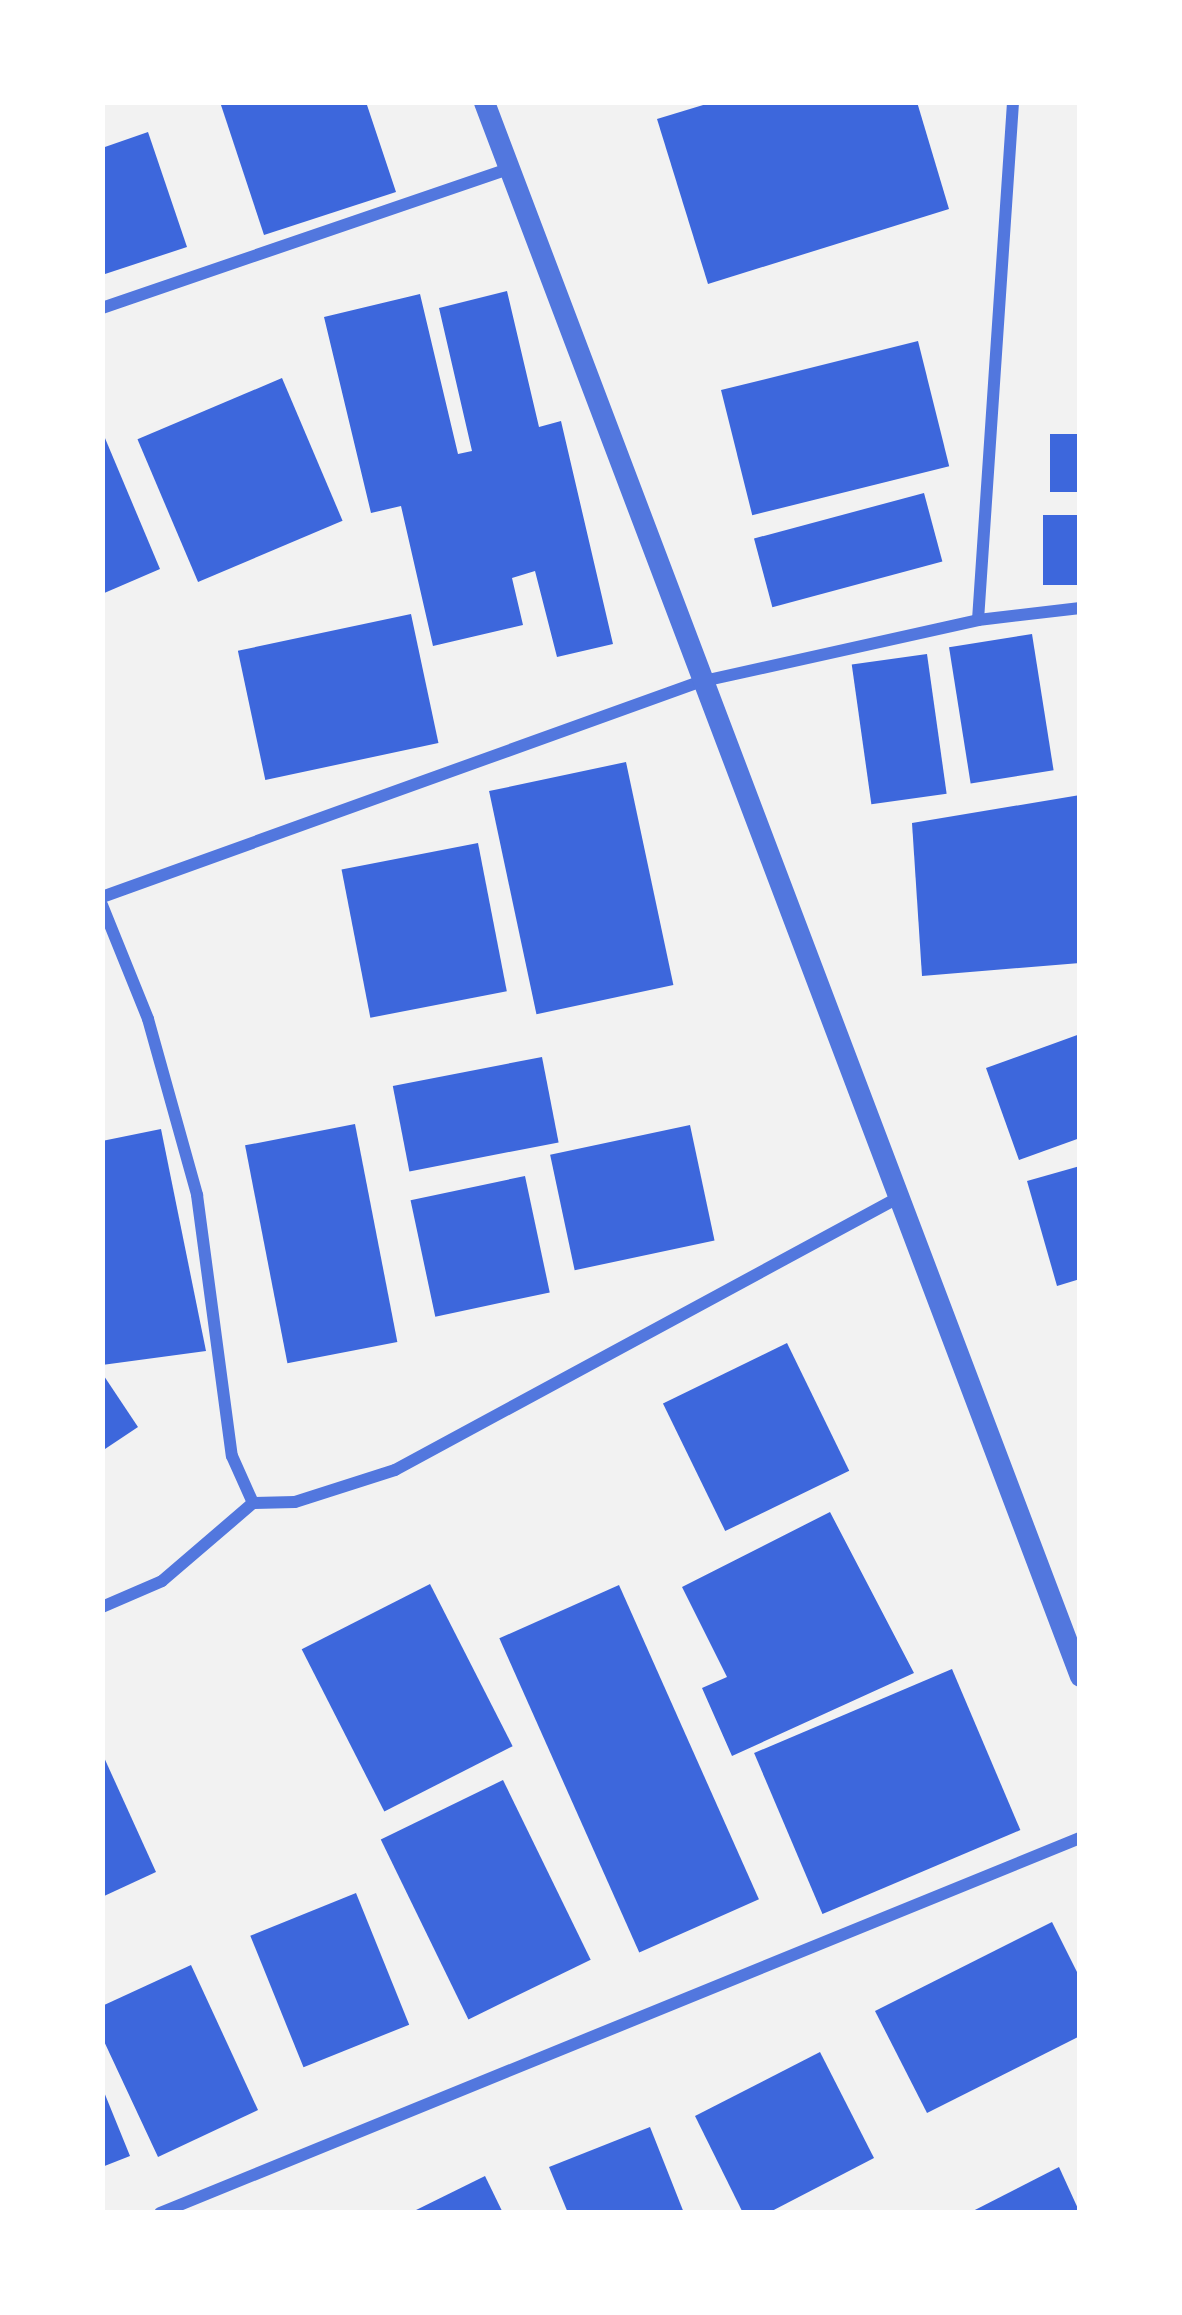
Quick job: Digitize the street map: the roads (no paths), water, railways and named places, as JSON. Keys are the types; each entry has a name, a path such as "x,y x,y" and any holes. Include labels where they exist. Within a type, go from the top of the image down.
{"street":[{"path":"484,102 894,1200 1080,1676"},
{"path":"978,620 1013,102"},
{"path":"102,308 510,168"},
{"path":"253,1503 232,1456 197,1195 148,1019 102,901 699,682 978,620 1080,608"},
{"path":"102,1606 162,1581 253,1503 295,1502 395,1471 894,1200"},
{"path":"160,2213 1080,1838"}]}
